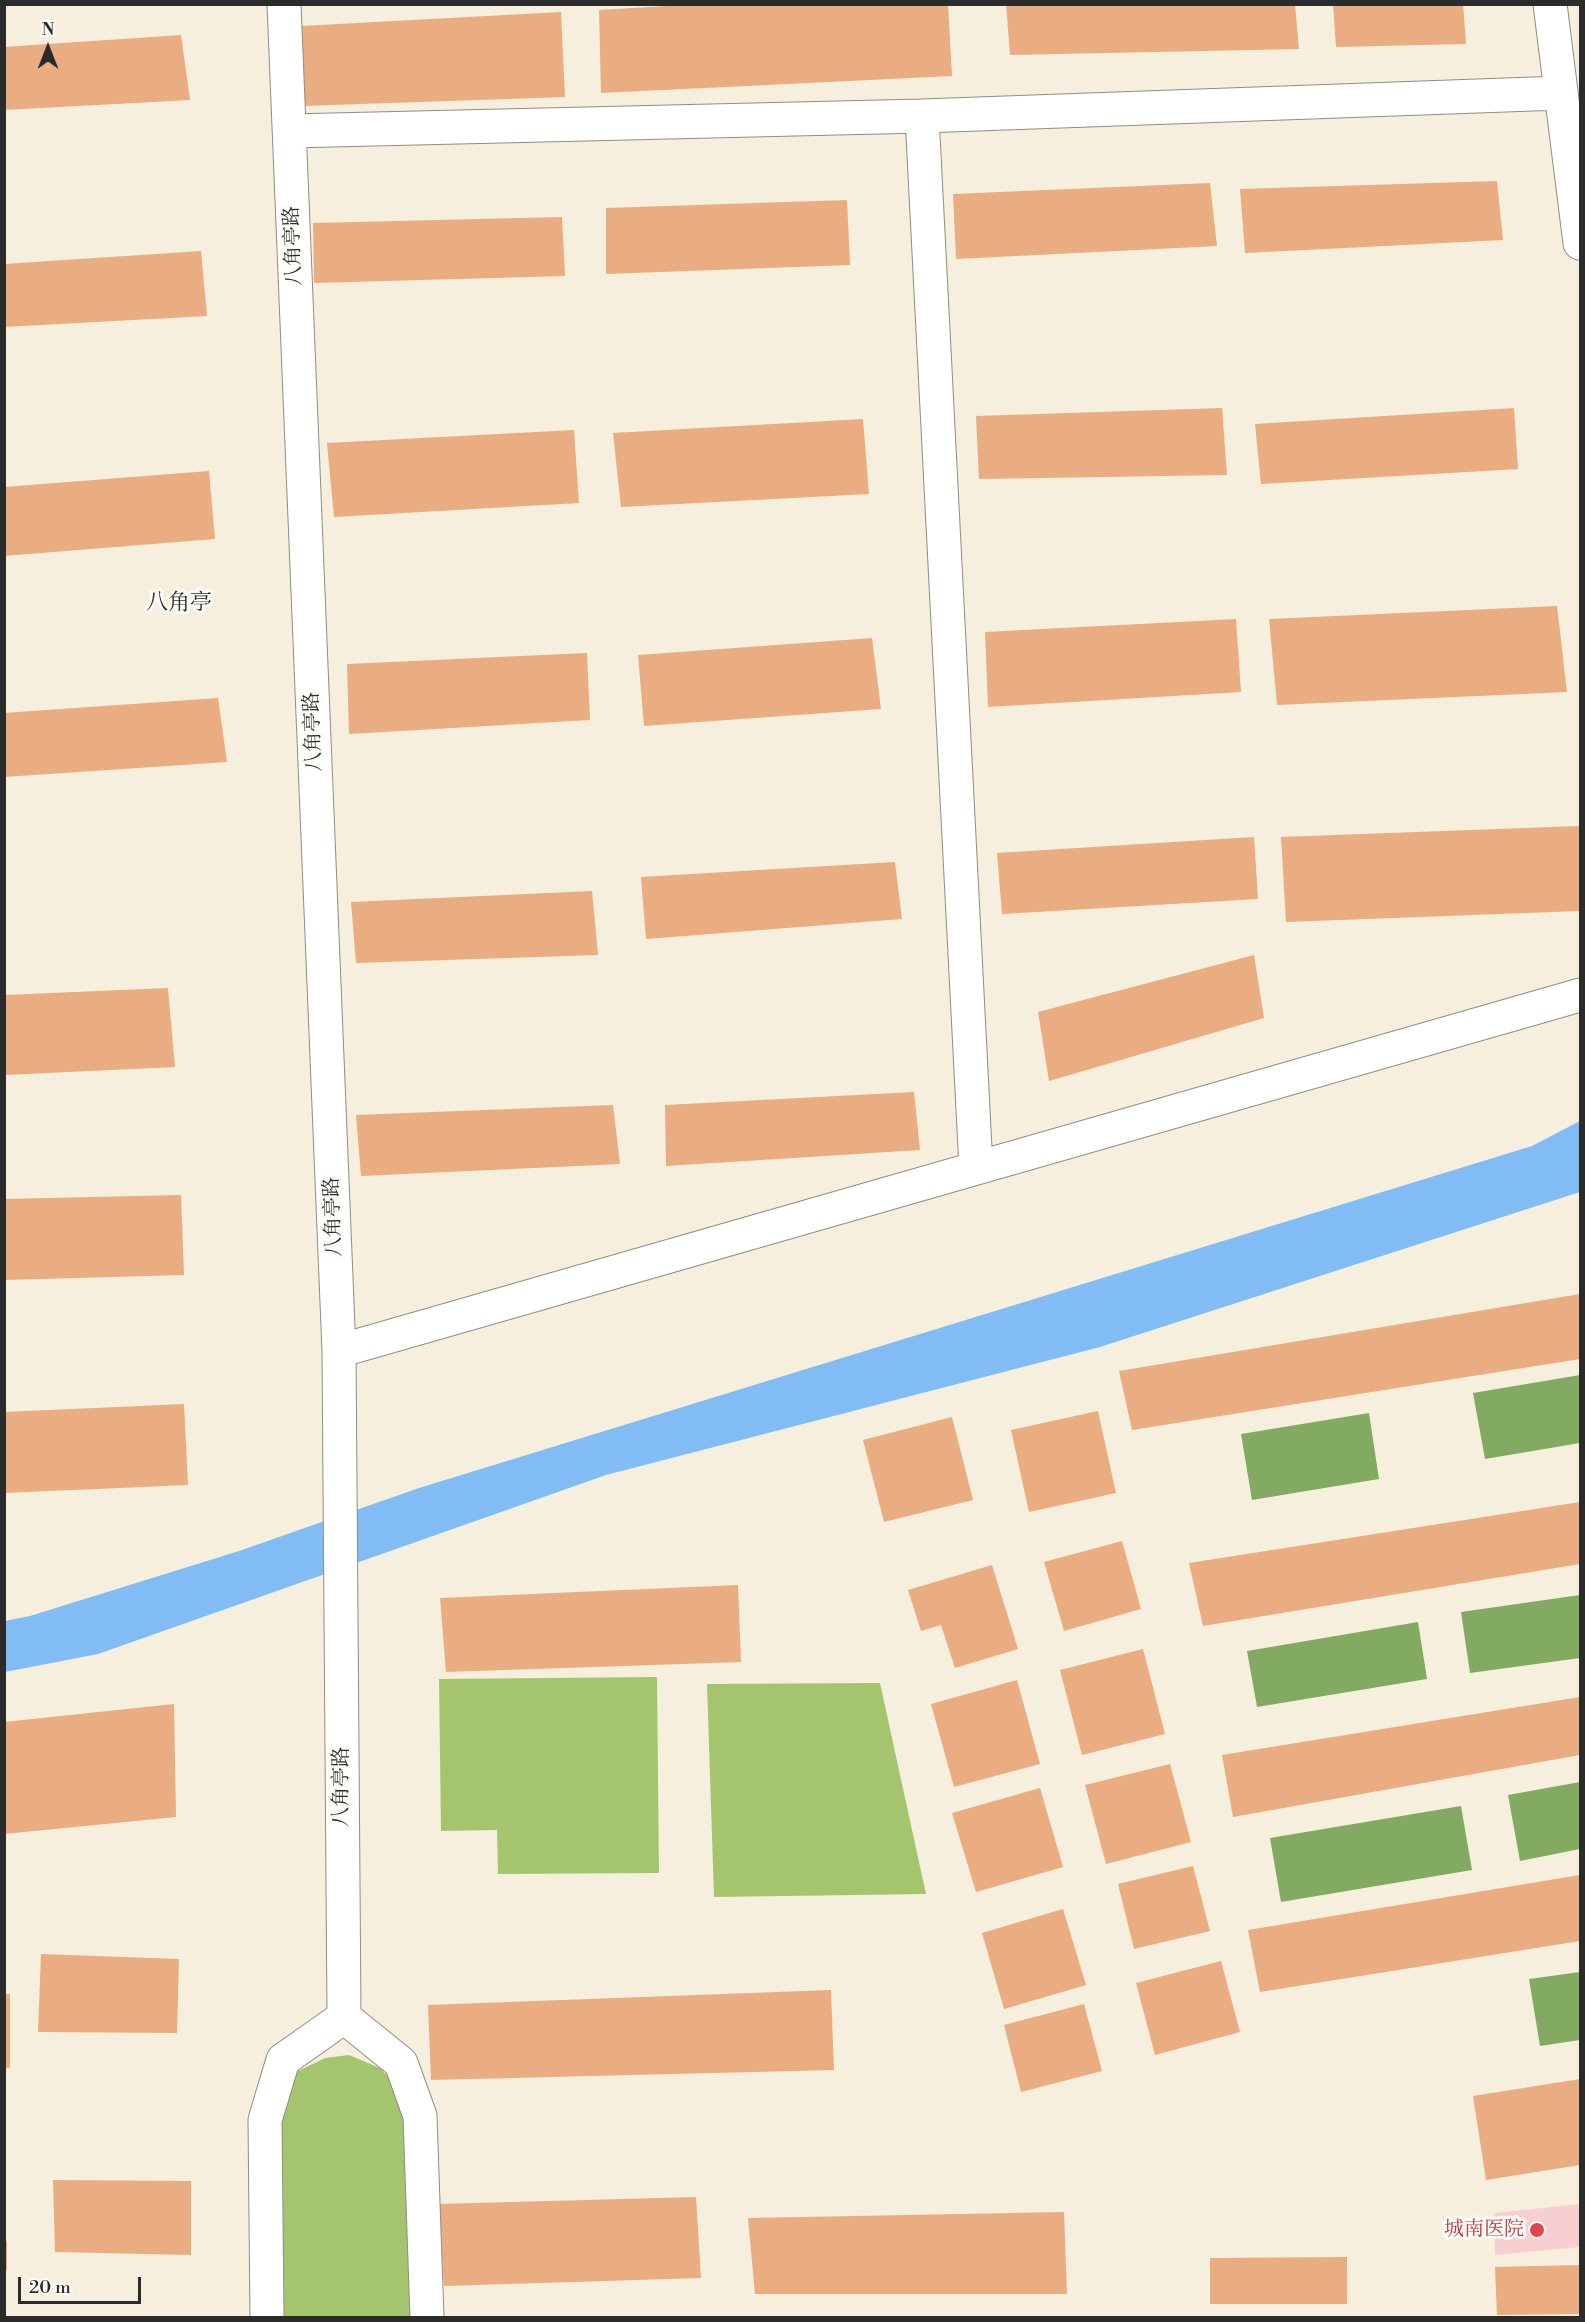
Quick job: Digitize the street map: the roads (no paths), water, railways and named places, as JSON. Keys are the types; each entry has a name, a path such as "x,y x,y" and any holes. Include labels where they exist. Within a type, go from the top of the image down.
{"street":[{"name":"八角亭路","path":"284,4 339,1351 344,2017"},
{"path":"1550,4 1581,243"},
{"path":"290,131 922,116 1561,93"},
{"path":"922,116 976,1168"},
{"path":"339,1351 1581,994"},
{"path":"267,2318 265,2120 283,2060 344,2017 400,2063 420,2116 427,2318"}],"water":[{"path":"1580,1121 1580,1192 1100,1347 606,1475 98,1654 5,1672 5,1621 30,1616 239,1551 419,1488 1532,1146"}],"place":[{"name":"城南医院","path":"1537,2230"}],"district":[{"name":"八角亭","path":"179,604"}]}
